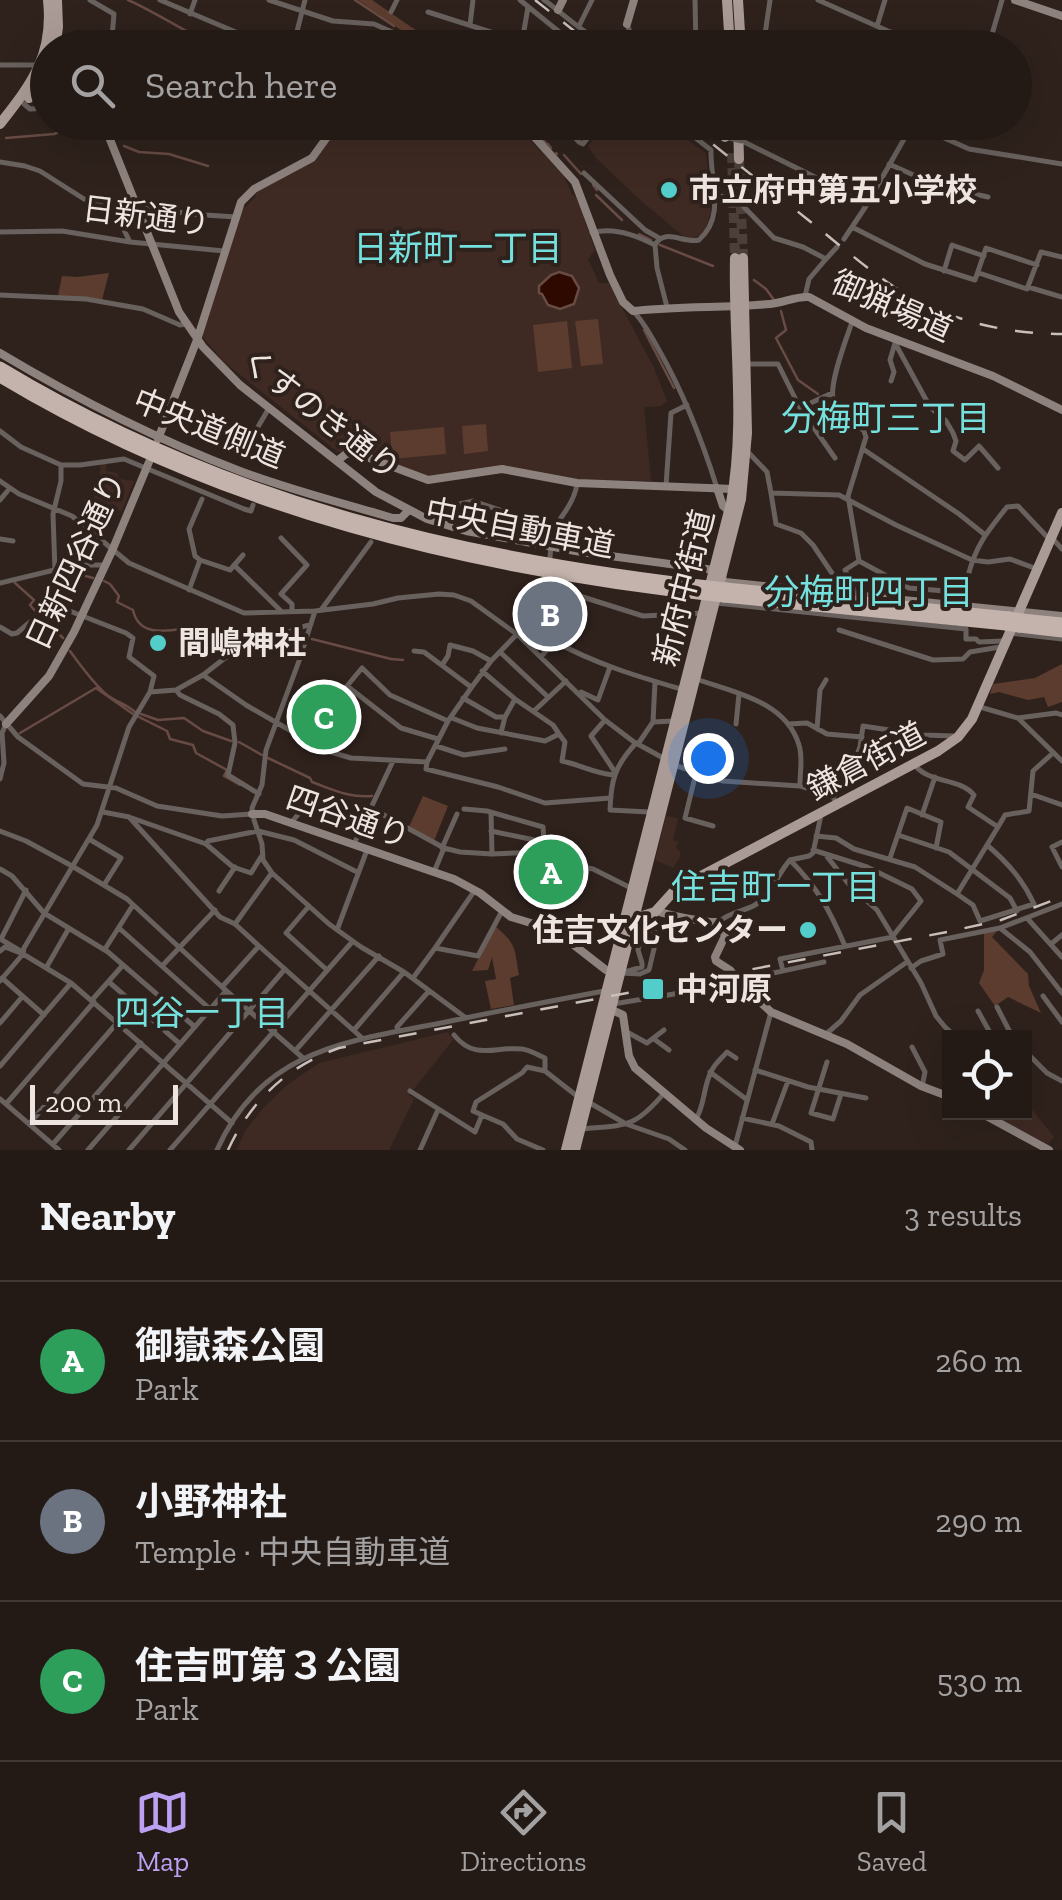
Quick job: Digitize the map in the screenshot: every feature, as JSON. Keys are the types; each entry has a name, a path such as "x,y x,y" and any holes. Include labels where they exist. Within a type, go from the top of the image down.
{"highway":[{"name":"中央自動車道","path":"0,367 97,421 198,467 299,504 402,533 632,577 1062,620"},
{"name":"中央自動車道","path":"0,377 93,429 194,474 296,512 400,541 543,572 1062,635"}],"main road":[{"path":"48,0 53,30"},
{"path":"57,0 57,30"},
{"path":"732,1 732,30"},
{"path":"0,124 4,112 30,86"},
{"path":"0,134 30,93"},
{"path":"736,156 738,140"},
{"name":"新府中街道","path":"630,921 633,889 652,812 696,679 716,603 739,438 739,258"},
{"name":"新府中街道","path":"630,921 704,613 741,499 747,450 746,364 739,305"},
{"name":"鎌倉街道","path":"630,921 650,915 684,884 958,737 978,706 1062,513"},
{"path":"566,1150 612,1007 630,921"},
{"path":"575,1150 608,990 617,972"}],"street":[{"path":"90,0 114,14 113,30"},
{"path":"160,0 230,30"},
{"path":"190,14 195,0"},
{"path":"269,0 333,20 374,24 386,30"},
{"path":"297,30 305,0"},
{"path":"391,12 397,0"},
{"path":"470,25 473,0"},
{"path":"520,0 557,30"},
{"path":"544,0 585,30"},
{"path":"558,10 563,0"},
{"path":"580,26 592,0"},
{"path":"625,30 634,0"},
{"path":"766,30 770,0"},
{"path":"818,0 886,30"},
{"path":"877,26 886,0"},
{"path":"993,30 1002,0"},
{"path":"1015,0 1062,16"},
{"path":"693,1 695,30"},
{"path":"524,30 528,7"},
{"path":"428,12 483,30"},
{"path":"627,24 629,30"},
{"path":"0,65 30,66"},
{"path":"24,104 30,109"},
{"name":"くすのき通り","path":"110,140 186,324 197,340 231,378 376,492 426,520 466,531 718,574"},
{"name":"日新通り","path":"0,232 62,231 224,252 248,193 312,158 325,140"},
{"path":"537,140 573,179 620,296 642,322 666,362 698,429 723,506 729,511"},
{"path":"657,242 665,236 687,242 700,240 711,226 715,194 712,150 699,140"},
{"path":"757,140 866,206"},
{"path":"844,239 903,140"},
{"path":"950,140 969,149 1062,164"},
{"path":"0,162 40,171 84,199 114,210 136,205 190,214 236,216"},
{"path":"889,164 938,186 988,196"},
{"path":"584,172 657,242 657,268 667,307"},
{"path":"715,194 740,202 774,238 826,259"},
{"path":"114,210 130,242"},
{"path":"852,228 944,272 975,280 986,248 1037,265"},
{"path":"594,232 608,230 657,242"},
{"path":"944,272 952,245 984,256"},
{"path":"805,296 809,279 837,247"},
{"path":"157,441 197,340 224,252"},
{"path":"1028,287 1041,252 1062,256"},
{"path":"978,273 1062,297"},
{"path":"0,295 86,299 143,309 186,324"},
{"name":"御猟場道","path":"633,311 774,304 805,296 852,322 993,376 1062,410"},
{"path":"852,322 832,393 833,400 866,437 848,499 859,561"},
{"path":"891,381 894,372 890,360 896,341"},
{"path":"896,341 930,407 953,433 953,450 965,460 979,446 998,468"},
{"name":"中央道側道","path":"0,353 157,441 261,482 382,518 401,518 408,511"},
{"path":"746,364 778,364 800,408 835,458"},
{"path":"800,408 832,393"},
{"path":"666,486 670,413 687,405"},
{"path":"255,432 269,408"},
{"path":"0,430 21,447 61,465 124,459 147,465 244,509 250,511 254,505"},
{"path":"863,449 984,534"},
{"path":"747,450 766,472 776,524 801,533 814,545 846,594"},
{"path":"337,461 353,453 428,480 502,469 577,483 734,489"},
{"path":"61,465 62,481 54,508 56,573 62,589 62,608"},
{"name":"日新四谷通り","path":"3,720 49,676 82,615 147,465"},
{"path":"0,482 72,516 134,566 244,613 318,611 439,594 477,604 518,635 605,720 637,744 670,762 723,781 800,786 835,801 848,780 863,726 958,737"},
{"path":"426,520 451,506 473,501 553,528 575,494 577,483"},
{"path":"0,500 10,488"},
{"path":"771,493 839,495 972,560 1010,559 1037,570"},
{"path":"202,499 189,528 195,556 230,570 243,555"},
{"path":"859,561 908,588 946,592 954,577 968,576 984,534 1007,507 1018,506 1062,548"},
{"path":"281,538 307,565 282,594 292,604 292,611"},
{"path":"0,539 12,541"},
{"path":"371,542 311,624 264,756 264,778 252,814 262,856 272,872 337,930 404,972 466,1018"},
{"path":"550,557 551,546"},
{"path":"189,590 200,560"},
{"path":"856,595 845,570 859,561"},
{"path":"0,582 91,563 105,565"},
{"path":"234,565 282,612"},
{"path":"718,574 726,582 1019,611 1062,620"},
{"path":"611,798 545,802 426,769 427,762 449,719 482,672 518,635 536,586 549,584 643,616 704,613"},
{"path":"716,603 966,629 966,639 979,642 1062,635"},
{"path":"0,627 17,633 42,612 62,608 126,633 132,638 128,655 154,676 150,692 129,727 103,812 23,953 1,980 44,1015"},
{"path":"150,692 176,690 246,646 311,624"},
{"path":"839,630 933,660 962,659 970,652 1006,640"},
{"path":"541,657 554,641 610,666 684,690"},
{"path":"442,666 450,645 491,661"},
{"path":"414,651 424,652 472,686"},
{"path":"500,652 548,698"},
{"path":"574,689 598,700 610,666"},
{"path":"505,749 464,755 401,728 347,686 362,668 390,694 468,726 546,741 559,734"},
{"path":"482,672 553,725 565,742 562,762 584,765 596,773 614,774"},
{"path":"203,675 324,750 351,758 427,762"},
{"path":"696,679 758,699 788,724 800,753 800,786"},
{"path":"817,729 820,690 826,680"},
{"path":"534,711 566,681"},
{"path":"652,812 610,810 614,774 620,761 653,722 655,682"},
{"path":"176,690 234,725 228,775 259,794"},
{"path":"736,724 740,694"},
{"path":"464,698 505,717"},
{"path":"502,732 515,699"},
{"path":"978,706 1018,718 1062,714"},
{"path":"1018,718 1062,762"},
{"path":"0,779 4,764 3,720"},
{"name":"四谷通り","path":"3,720 18,737 83,784 109,787 157,806 222,816 265,814 454,878 519,920 562,934 606,970 617,972"},
{"path":"605,720 591,736 614,774"},
{"path":"653,722 676,722"},
{"path":"788,724 807,723 827,734 862,737"},
{"path":"957,894 1006,814 1029,811 1034,771 1053,752"},
{"path":"354,846 393,761"},
{"path":"914,764 920,772 972,791 968,807 998,827"},
{"path":"696,772 685,818 713,826"},
{"path":"922,815 935,777"},
{"path":"291,822 314,794"},
{"path":"1031,794 1062,805"},
{"path":"370,808 443,848 492,854 541,852 633,889"},
{"path":"890,858 907,808 941,822 936,848"},
{"path":"464,809 491,812 543,827 541,852"},
{"path":"103,812 206,844 235,868 251,873 262,856"},
{"path":"491,812 492,854"},
{"path":"656,910 706,923 719,922 755,905 790,860 809,856 821,813"},
{"path":"434,872 457,814"},
{"path":"129,817 220,917 235,924 362,1038"},
{"path":"0,831 72,866 133,905 304,1058"},
{"path":"491,831 544,842"},
{"path":"206,844 258,832 294,840 357,872"},
{"path":"898,835 949,852 1010,898 1016,911"},
{"path":"816,836 836,838 854,848 915,867 973,905 980,920 1034,904 1007,862 987,846"},
{"path":"89,838 121,858 104,885"},
{"path":"1062,842 1052,847 1062,867"},
{"path":"337,930 367,850"},
{"path":"787,970 780,959 892,937 921,902 912,888 868,867 813,850"},
{"path":"825,854 851,887 877,910 936,1016 949,1030"},
{"path":"790,860 817,889 845,946"},
{"path":"219,891 235,868"},
{"path":"0,882 3,870 44,912 104,950 195,1027"},
{"path":"235,924 272,872"},
{"path":"26,890 1,938 71,982 232,1122"},
{"path":"412,978 476,890"},
{"path":"826,1034 860,995 909,965 944,954 940,940 1000,928 1062,904"},
{"path":"104,950 133,905"},
{"path":"309,906 286,933 327,970"},
{"path":"162,966 214,910"},
{"path":"435,948 478,956 502,911"},
{"path":"1027,918 1062,956"},
{"path":"719,922 725,936 716,961 772,1012 826,1034 942,1093"},
{"path":"46,968 69,928"},
{"path":"119,928 210,1009"},
{"path":"1000,928 1030,952 1062,994"},
{"path":"655,932 646,972 617,972 640,969 638,950 642,933 655,932"},
{"path":"1050,944 1062,935"},
{"path":"170,1150 353,941"},
{"path":"0,951 5,946 23,953"},
{"path":"88,1150 259,946"},
{"path":"296,1051 379,956"},
{"path":"640,958 652,959"},
{"path":"612,1007 824,962"},
{"path":"6,1104 123,965"},
{"path":"129,1150 285,969"},
{"path":"354,1030 404,972"},
{"path":"0,1066 71,982"},
{"path":"109,982 180,1044"},
{"path":"398,1031 397,1027 429,990"},
{"path":"214,1150 261,1087 304,1058 330,1047 608,990"},
{"path":"1043,996 1062,1022"},
{"path":"0,1023 22,997"},
{"path":"612,1007 622,1014 633,1065 696,1120 737,1148 746,1098 772,1012"},
{"path":"996,1007 1009,1030"},
{"path":"978,1011 988,1030"},
{"path":"29,1124 117,1022"},
{"path":"627,1032 646,1043 664,1030"},
{"path":"454,1034 468,1048 478,1051 525,1049 545,1058 545,1070"},
{"path":"654,1039 669,1050"},
{"path":"52,1144 140,1043"},
{"path":"912,1051 925,1072 922,1086"},
{"path":"696,1120 710,1072 727,1052 736,1058"},
{"path":"1032,1058 1062,1080"},
{"path":"826,1062 810,1113 832,1119 841,1094"},
{"path":"543,1150 517,1139 503,1124 473,1110 476,1102 526,1067 545,1070 583,1100 685,1150"},
{"path":"754,1070 866,1098"},
{"path":"710,1072 746,1098"},
{"path":"772,1124 788,1081"},
{"path":"410,1092 475,1132 482,1115"},
{"path":"580,1129 626,1124 647,1112 665,1092"},
{"path":"0,1098 59,1150"},
{"path":"420,1150 438,1111"},
{"path":"742,1118 772,1124 811,1142 812,1150"},
{"path":"994,1120 1049,1150"}],"shaded area":[{"path":"358,0 372,0 416,30 401,30"},
{"path":"330,140 530,140 563,174 577,198 595,250 588,259 599,283 609,283 667,401 661,406 644,407 651,481 577,480 503,466 427,477 356,450 338,452 224,362 203,332 240,213 255,193 314,160"},
{"name":"市立府中第五小学校","path":"593,140 688,140 706,153 711,210 701,235 689,239 683,236 639,199 588,146"},
{"path":"559,272 572,276 579,288 574,304 560,309 548,305 539,293 539,286"},
{"path":"109,273 102,300 58,296 62,276"},
{"path":"598,319 603,364 581,366 575,321"},
{"path":"567,321 572,368 538,372 533,325"},
{"path":"486,424 488,451 464,454 462,426"},
{"path":"444,427 446,454 392,459 390,432"},
{"path":"107,462 106,471 118,473 119,479 134,481 122,511 89,510 98,487 101,463"},
{"path":"1062,664 1062,702 1048,707 1044,697 1028,700 999,692 990,694 993,684 1035,678"},
{"path":"336,700 346,711 328,743 308,727 300,735 291,729 296,723"},
{"path":"423,796 448,806 434,841 408,829"},
{"path":"666,816 678,818 673,840 678,842 680,857 673,868 655,860"},
{"path":"542,854 558,861 557,868 574,875 574,882 536,884"},
{"path":"495,926 513,947 519,975 510,978 514,1005 491,1009 485,981 496,979 492,957 488,970 472,971"},
{"path":"997,931 992,937 1028,974 1041,1013 1008,997 995,1006 979,983 984,970 984,933"},
{"path":"448,1032 453,1040 409,1095 414,1099 389,1150 237,1150 245,1131 264,1107 319,1063"},
{"path":"1032,1110 1054,1137 1048,1144 998,1120 1032,1120"}],"waterway":[{"path":"128,0 184,30"},
{"path":"355,0 394,26"},
{"path":"6,138 30,136"},
{"path":"548,144 551,148"},
{"path":"124,146 208,166"},
{"path":"564,155 581,174"},
{"path":"593,185 597,190"},
{"path":"596,195 622,220"},
{"path":"639,234 651,240"},
{"path":"660,245 713,266"},
{"path":"754,280 774,300"},
{"path":"781,311 786,330 776,338 798,380 818,394"},
{"path":"644,330 674,388"},
{"path":"60,575 75,573 93,578"},
{"path":"104,581 119,596 117,602 133,610 144,627 162,631 208,627 248,643"},
{"path":"15,583 34,600 30,605 36,612"},
{"path":"42,617 63,638"},
{"path":"260,645 303,638"},
{"path":"312,639 403,660"},
{"path":"70,651 102,690 135,712"},
{"path":"20,733 96,688 133,714"},
{"path":"141,714 158,720 184,718 203,731 231,741"},
{"path":"139,717 167,731 170,739 193,745 196,753 227,770 224,776 240,785"},
{"path":"239,742 262,755"},
{"path":"268,758 312,782 356,796 372,796"}],"tunnel":[{"path":"732,153 735,258"},
{"path":"739,159 743,258"}],"railway":[{"path":"535,0 573,30"},
{"path":"708,140 860,262 912,298 952,316 996,328 1062,334"},
{"path":"228,1150 248,1116 273,1087 303,1064 339,1048 947,932 1001,920 1062,897"}],"place":[{"name":"市立府中第五小学校","path":"669,190"},
{"name":"小野神社","path":"550,614"},
{"name":"間嶋神社","path":"158,643"},
{"name":"住吉町第３公園","path":"324,717"},
{"name":"御嶽森公園","path":"551,872"},
{"name":"住吉文化センター","path":"808,930"},
{"name":"中河原","path":"653,989"}],"district":[{"name":"日新町一丁目","path":"458,248"},
{"name":"分梅町三丁目","path":"886,418"},
{"name":"分梅町四丁目","path":"869,592"},
{"name":"住吉町一丁目","path":"776,887"},
{"name":"四谷一丁目","path":"202,1013"}]}
